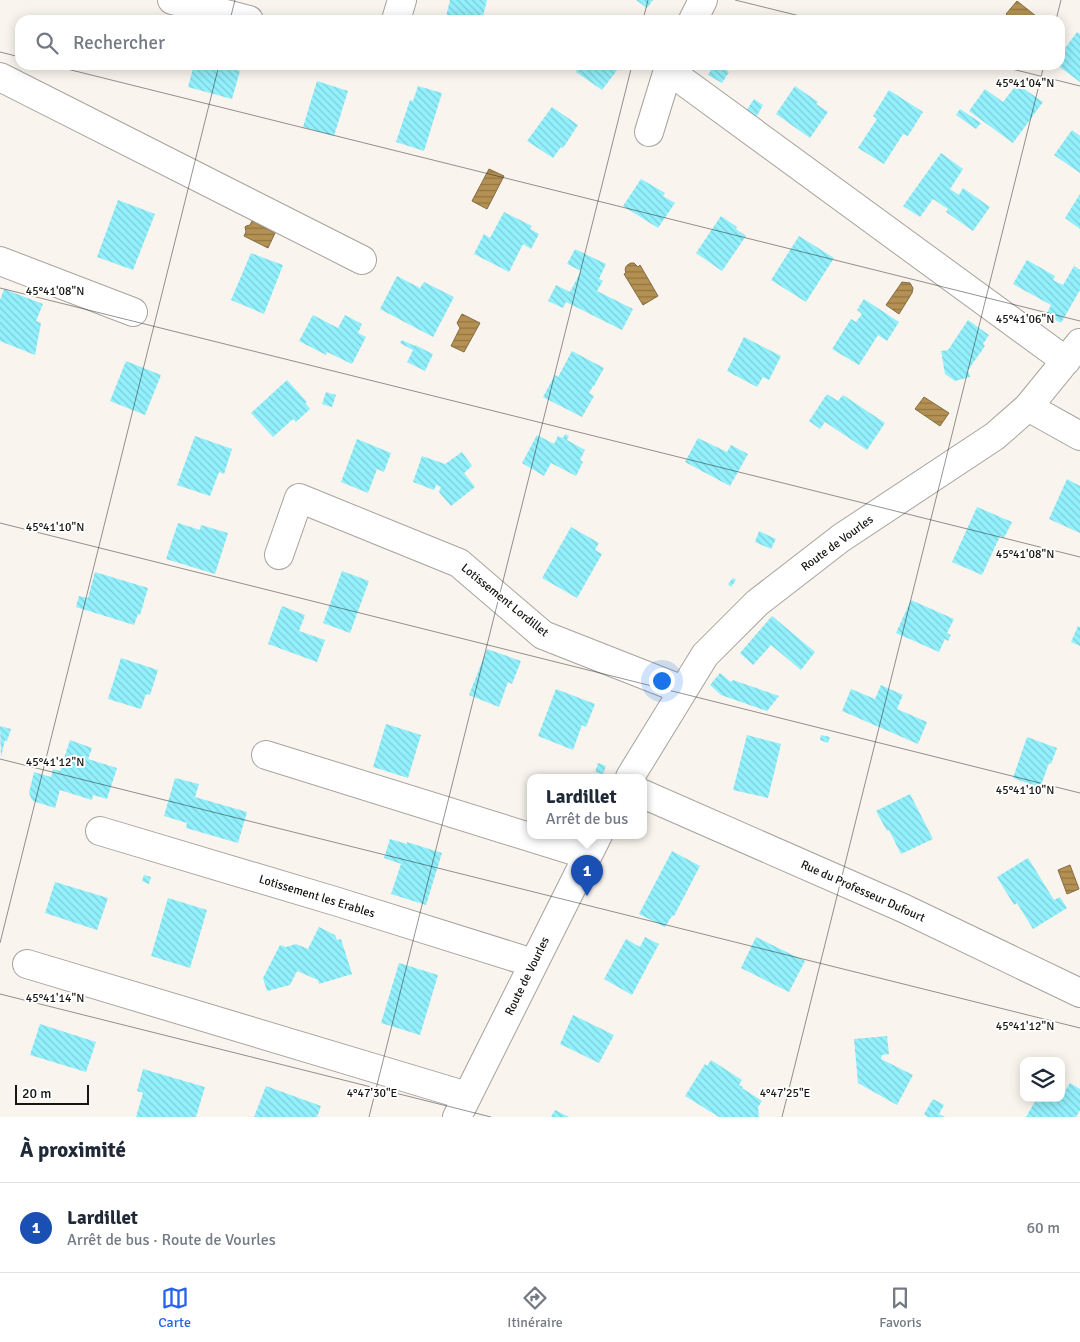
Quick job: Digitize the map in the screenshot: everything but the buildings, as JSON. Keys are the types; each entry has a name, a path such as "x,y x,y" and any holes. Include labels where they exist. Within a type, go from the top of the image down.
{"street":[{"path":"172,0 230,15"},
{"path":"398,15 402,0"},
{"path":"696,15 703,0"},
{"path":"649,132 668,70"},
{"path":"672,70 1073,352"},
{"path":"0,77 362,260"},
{"path":"0,261 133,312"},
{"name":"Route de Vourles","path":"632,774 705,655 757,603 841,538 995,436 1028,407 1073,352"},
{"path":"1028,407 1080,436"},
{"name":"Lotissement Lordillet","path":"279,555 300,498 459,563 544,635 683,690"},
{"path":"266,755 527,827"},
{"name":"Rue du Professeur Dufourt","path":"647,796 903,908 1080,993"},
{"name":"Lotissement les Erables","path":"100,831 533,963"},
{"path":"571,839 593,845"},
{"name":"Route de Vourles","path":"462,1107 593,845"},
{"path":"27,964 462,1107"}],"shaded area":[{"path":"1017,1 1035,15 1007,15 1006,14"},
{"path":"489,169 504,176 487,209 472,201"},
{"path":"252,221 275,233 268,248 244,236 246,232 245,227 250,225"},
{"path":"631,263 638,267 640,265 658,296 643,305 624,274 626,273 626,267"},
{"path":"902,282 910,283 913,288 899,314 886,305"},
{"path":"462,314 480,323 464,352 451,346 460,328 457,323"},
{"path":"924,397 949,413 940,426 915,409"},
{"path":"1070,865 1079,889 1067,894 1058,870"}],"place":[{"name":"Lardillet","path":"587,896"}]}
